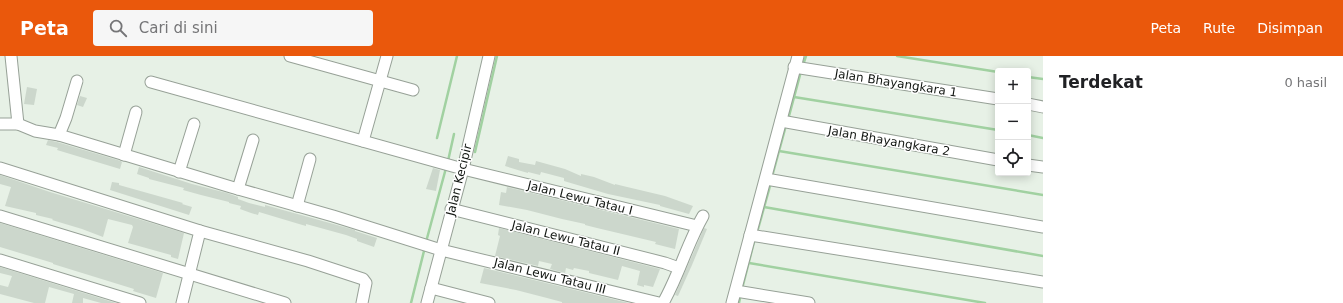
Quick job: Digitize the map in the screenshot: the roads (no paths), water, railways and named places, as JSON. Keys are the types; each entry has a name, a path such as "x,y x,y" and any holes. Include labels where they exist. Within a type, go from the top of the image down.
{"street":[{"path":"0,124 18,124 11,56"},
{"path":"290,56 413,90"},
{"path":"363,140 386,56"},
{"name":"Jalan Kecipir","path":"427,303 463,169 489,56"},
{"path":"732,303 798,56"},
{"name":"Jalan Bhayangkara 1","path":"794,67 995,99"},
{"path":"59,135 66,118 77,81"},
{"name":"Jalan Lewu Tatau I","path":"151,82 463,169 697,226"},
{"path":"1031,105 1043,107"},
{"path":"124,155 136,112"},
{"name":"Jalan Bhayangkara 2","path":"781,121 995,159"},
{"name":"Jalan Lewu Tatau III","path":"18,124 35,131 59,135 179,172 426,244 441,250 659,303"},
{"path":"179,172 194,124"},
{"path":"238,189 253,140"},
{"path":"297,206 310,159"},
{"path":"1031,165 1043,167"},
{"path":"0,168 200,231 308,261 363,279 366,282 366,287 362,303"},
{"path":"766,179 1043,227"},
{"name":"Jalan Lewu Tatau II","path":"452,209 680,268"},
{"path":"0,216 285,303"},
{"path":"664,303 697,226 703,216"},
{"path":"182,303 200,231"},
{"path":"750,235 1043,282"},
{"path":"0,260 140,303"},
{"path":"431,288 489,303"},
{"path":"736,290 809,303"}],"waterway":[{"path":"437,138 457,56"},
{"path":"475,152 497,56"},
{"path":"804,62 806,56"},
{"path":"897,56 995,72"},
{"path":"789,116 800,75"},
{"path":"1031,77 1043,79"},
{"path":"794,97 995,130"},
{"path":"773,173 785,129"},
{"path":"448,161 454,134"},
{"path":"1031,136 1043,138"},
{"path":"779,151 1043,195"},
{"path":"426,242 446,168"},
{"path":"758,229 770,186"},
{"path":"764,207 1043,256"},
{"path":"743,285 754,242"},
{"path":"411,303 425,247"},
{"path":"749,263 985,303"},
{"path":"739,303 740,298"}]}
